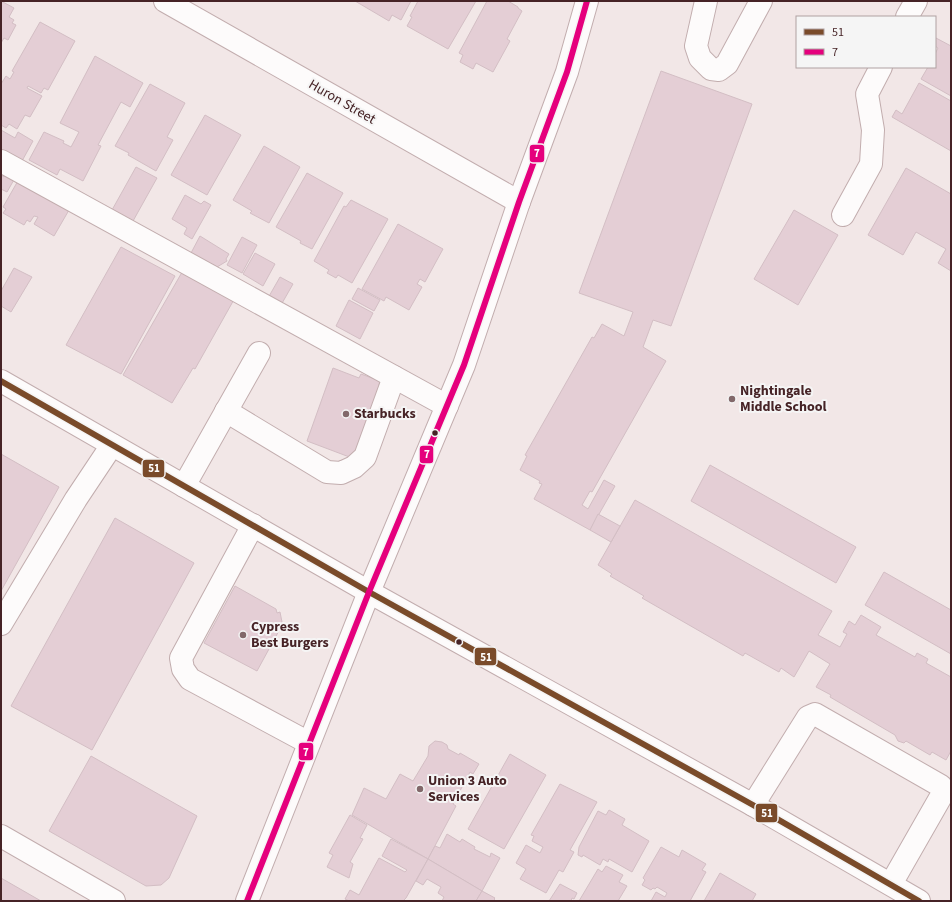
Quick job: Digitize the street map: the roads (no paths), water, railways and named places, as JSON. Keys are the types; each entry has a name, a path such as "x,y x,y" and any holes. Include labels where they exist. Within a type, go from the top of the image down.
{"street":[{"name":"Huron Street","path":"165,1 519,202"},
{"path":"247,901 370,592 464,365 519,202 567,72 587,1"},
{"path":"706,1 696,46 700,58 711,69 715,70 719,70 727,64 762,1"},
{"path":"908,16 916,1"},
{"path":"843,215 871,164 873,130 867,94 880,68"},
{"path":"1,160 447,406"},
{"path":"184,486 259,353"},
{"path":"226,411 327,472 341,473 354,467 365,457 394,377"},
{"path":"1,381 370,592 753,805 919,901"},
{"path":"1,624 76,499 112,445"},
{"path":"253,525 181,658 182,670 190,679 309,743"},
{"path":"753,805 808,717 815,714 941,786 943,793 892,884"},
{"path":"1,836 114,901"}],"place":[{"name":"Nightingale Middle School","path":"732,399"},
{"name":"Starbucks","path":"346,414"},
{"name":"Cypress Best Burgers","path":"243,635"},
{"name":"Union 3 Auto Services","path":"420,789"}]}
